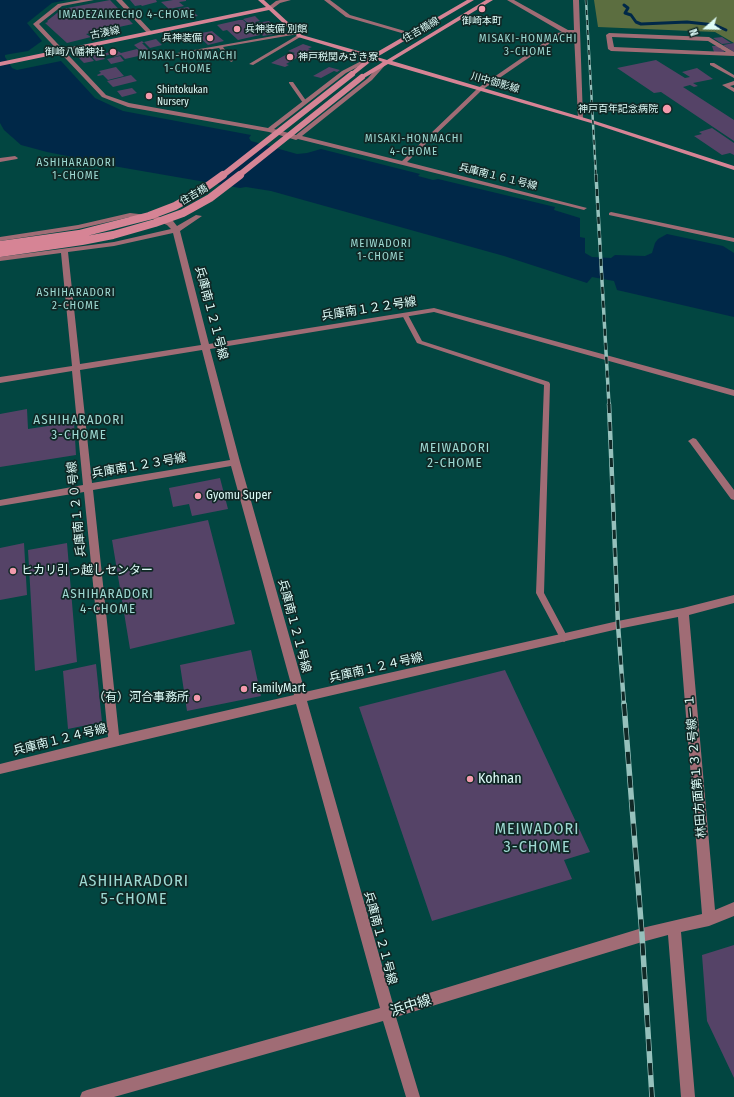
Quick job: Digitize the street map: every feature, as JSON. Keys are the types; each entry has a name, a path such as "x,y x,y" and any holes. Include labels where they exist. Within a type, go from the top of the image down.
{"street":[{"name":"兵庫南１６１号線","path":"91,0 60,5 36,24 104,96 128,105 269,130 296,138 584,208"},
{"path":"119,0 150,33"},
{"name":"川中御影線","path":"261,0 298,34 581,118 734,168"},
{"path":"270,8 278,2 288,0"},
{"path":"327,0 348,16 412,34"},
{"name":"住吉橋線","path":"352,74 373,57 471,0"},
{"name":"住吉橋線","path":"362,77 386,61 490,0"},
{"path":"510,0 567,32"},
{"path":"576,0 581,118"},
{"name":"古湊線","path":"0,64 270,8"},
{"path":"402,164 480,89 560,34 577,32"},
{"path":"609,35 709,39 734,54 611,49 609,35"},
{"path":"269,130 344,72 373,57"},
{"path":"296,138 370,79 386,61"},
{"name":"住吉橋","path":"0,245 79,234 149,216 175,206 226,173 352,74"},
{"name":"住吉橋","path":"0,253 113,235 183,213 210,198 237,178 362,77"},
{"path":"734,83 725,85 734,90"},
{"path":"0,160 15,158"},
{"path":"611,214 734,240"},
{"path":"0,238 78,227 130,215 154,217 170,223 176,230"},
{"path":"0,259 155,236 176,230 198,216"},
{"name":"兵庫南１２１号線","path":"176,230 235,462 388,1013 413,1097"},
{"name":"兵庫南１２０号線","path":"64,250 114,741"},
{"name":"兵庫南１２２号線","path":"0,380 434,310 734,394"},
{"path":"693,441 734,497"},
{"name":"兵庫南１２３号線","path":"0,504 235,462"},
{"name":"兵庫南１２４号線","path":"0,768 618,625 683,612 734,599"},
{"name":"林田方面第１３２号線－１","path":"683,612 708,919"},
{"name":"浜中線","path":"87,1097 388,1013 642,935 708,919 734,909"},
{"path":"674,927 688,1097"}],"lane":[{"path":"179,53 298,34"},
{"path":"251,64 298,34"},
{"path":"220,46 231,61"},
{"path":"712,64 734,77"},
{"path":"291,83 305,102"},
{"path":"405,315 419,342 547,384 540,593 564,638"}],"green space":[{"path":"594,0 734,0 734,43 715,32 598,27"}],"water":[{"path":"0,0 67,0 52,3 27,23 42,41 28,51 5,55 5,57 12,68 17,70 61,61 95,98 123,111 251,135 249,138 251,141 297,154 321,149 420,174 418,176 433,180 438,179 555,207 554,210 580,218 580,237 585,238 585,253 592,257 611,258 615,255 645,256 652,253 658,239 667,234 723,246 734,253 734,317 617,290 614,281 592,277 587,283 504,256 271,191 246,187 240,188 90,162 87,160 21,145 4,130 0,123"}],"building":[{"path":"110,0 133,24 86,34 91,37 67,43 45,23 62,9"},
{"path":"130,0 156,0 157,2 142,6 135,6"},
{"path":"173,0 186,1 179,2 184,6 169,9 161,2"},
{"path":"188,7 198,16 181,19 172,10"},
{"path":"255,16 260,21 255,22 256,23 269,21 274,26 262,28 259,25 251,26 243,19"},
{"name":"兵神装備 別館","path":"243,20 260,35 238,40 227,30 223,31 217,25"},
{"path":"274,27 280,33 263,36 258,30"},
{"name":"兵神装備","path":"212,31 224,41 208,45 196,34"},
{"path":"722,37 731,43 722,44 713,38"},
{"path":"156,39 162,45 150,48 144,42"},
{"path":"142,41 144,43 142,43 149,50 141,51 134,45"},
{"path":"734,43 734,52 723,45"},
{"name":"神戸税関みさき寮","path":"303,44 312,47 308,49 323,54 314,59 302,55 286,64 289,65 285,67 271,63 289,53 295,53 288,51"},
{"path":"712,46 719,46 724,52 714,52"},
{"path":"137,49 143,55 125,59 121,55 114,57 111,54 105,56 103,54 116,50 121,53"},
{"path":"97,50 105,59 96,61 87,52"},
{"path":"86,52 94,61 84,63 77,56"},
{"path":"120,56 124,61 111,64 107,59"},
{"name":"神戸百年記念病院","path":"656,60 685,78 690,77 682,72 697,68 713,79 693,83 698,86 694,87 690,85 683,87 734,120 734,141 661,92 654,93 617,68"},
{"path":"116,67 124,76 108,80 103,75 97,75 101,73 99,71"},
{"path":"329,67 340,70 337,72 334,71 321,78 313,76"},
{"path":"131,75 137,81 113,87 107,81"},
{"path":"132,88 137,93 122,97 117,91"},
{"path":"712,128 734,143 734,155 730,153 722,155 694,136 702,134 699,132"},
{"path":"27,409 28,429 74,422 76,455 0,467 0,414"},
{"name":"Gyomu Super","path":"220,478 228,509 192,516 189,504 173,507 169,488"},
{"path":"208,520 235,624 130,649 112,540"},
{"name":"ヒカリ引っ越しセンター","path":"24,543 27,595 0,600 0,548"},
{"path":"67,543 77,662 35,671 28,550"},
{"path":"251,650 261,696 187,711 180,665"},
{"path":"96,664 102,722 68,729 63,671"},
{"name":"Kohnan","path":"505,670 590,852 564,860 572,879 432,921 359,707"},
{"path":"734,945 734,1078 707,1021 702,955"}],"waterway":[{"path":"624,5 628,8 625,13 631,15 636,22 641,24 687,22 715,25 726,30"}],"railway":[{"path":"586,0 596,176"},
{"path":"596,175 609,405"},
{"path":"609,404 618,625 624,705"},
{"path":"624,704 642,935 652,1097"}],"place":[{"name":"御崎本町","path":"482,9"},
{"name":"兵神装備 別館","path":"237,29"},
{"name":"兵神装備","path":"210,38"},
{"name":"御崎八幡神社","path":"113,52"},
{"name":"神戸税関みさき寮","path":"290,57"},
{"name":"Shintokukan Nursery","path":"149,96"},
{"name":"神戸百年記念病院","path":"667,109"},
{"name":"Gyomu Super","path":"198,496"},
{"name":"ヒカリ引っ越しセンター","path":"13,571"},
{"name":"FamilyMart","path":"244,689"},
{"name":"（有）河合事務所","path":"197,698"},
{"name":"Kohnan","path":"470,779"}],"district":[{"name":"IMADEZAIKECHO 4-CHOME","path":"127,15"},
{"name":"MISAKI-HONMACHI 3-CHOME","path":"528,45"},
{"name":"MISAKI-HONMACHI 1-CHOME","path":"188,62"},
{"name":"MISAKI-HONMACHI 4-CHOME","path":"414,145"},
{"name":"ASHIHARADORI 1-CHOME","path":"76,169"},
{"name":"MEIWADORI 1-CHOME","path":"381,250"},
{"name":"ASHIHARADORI 2-CHOME","path":"76,299"},
{"name":"ASHIHARADORI 3-CHOME","path":"79,428"},
{"name":"MEIWADORI 2-CHOME","path":"455,456"},
{"name":"ASHIHARADORI 4-CHOME","path":"108,602"},
{"name":"MEIWADORI 3-CHOME","path":"537,839"},
{"name":"ASHIHARADORI 5-CHOME","path":"134,891"}]}
